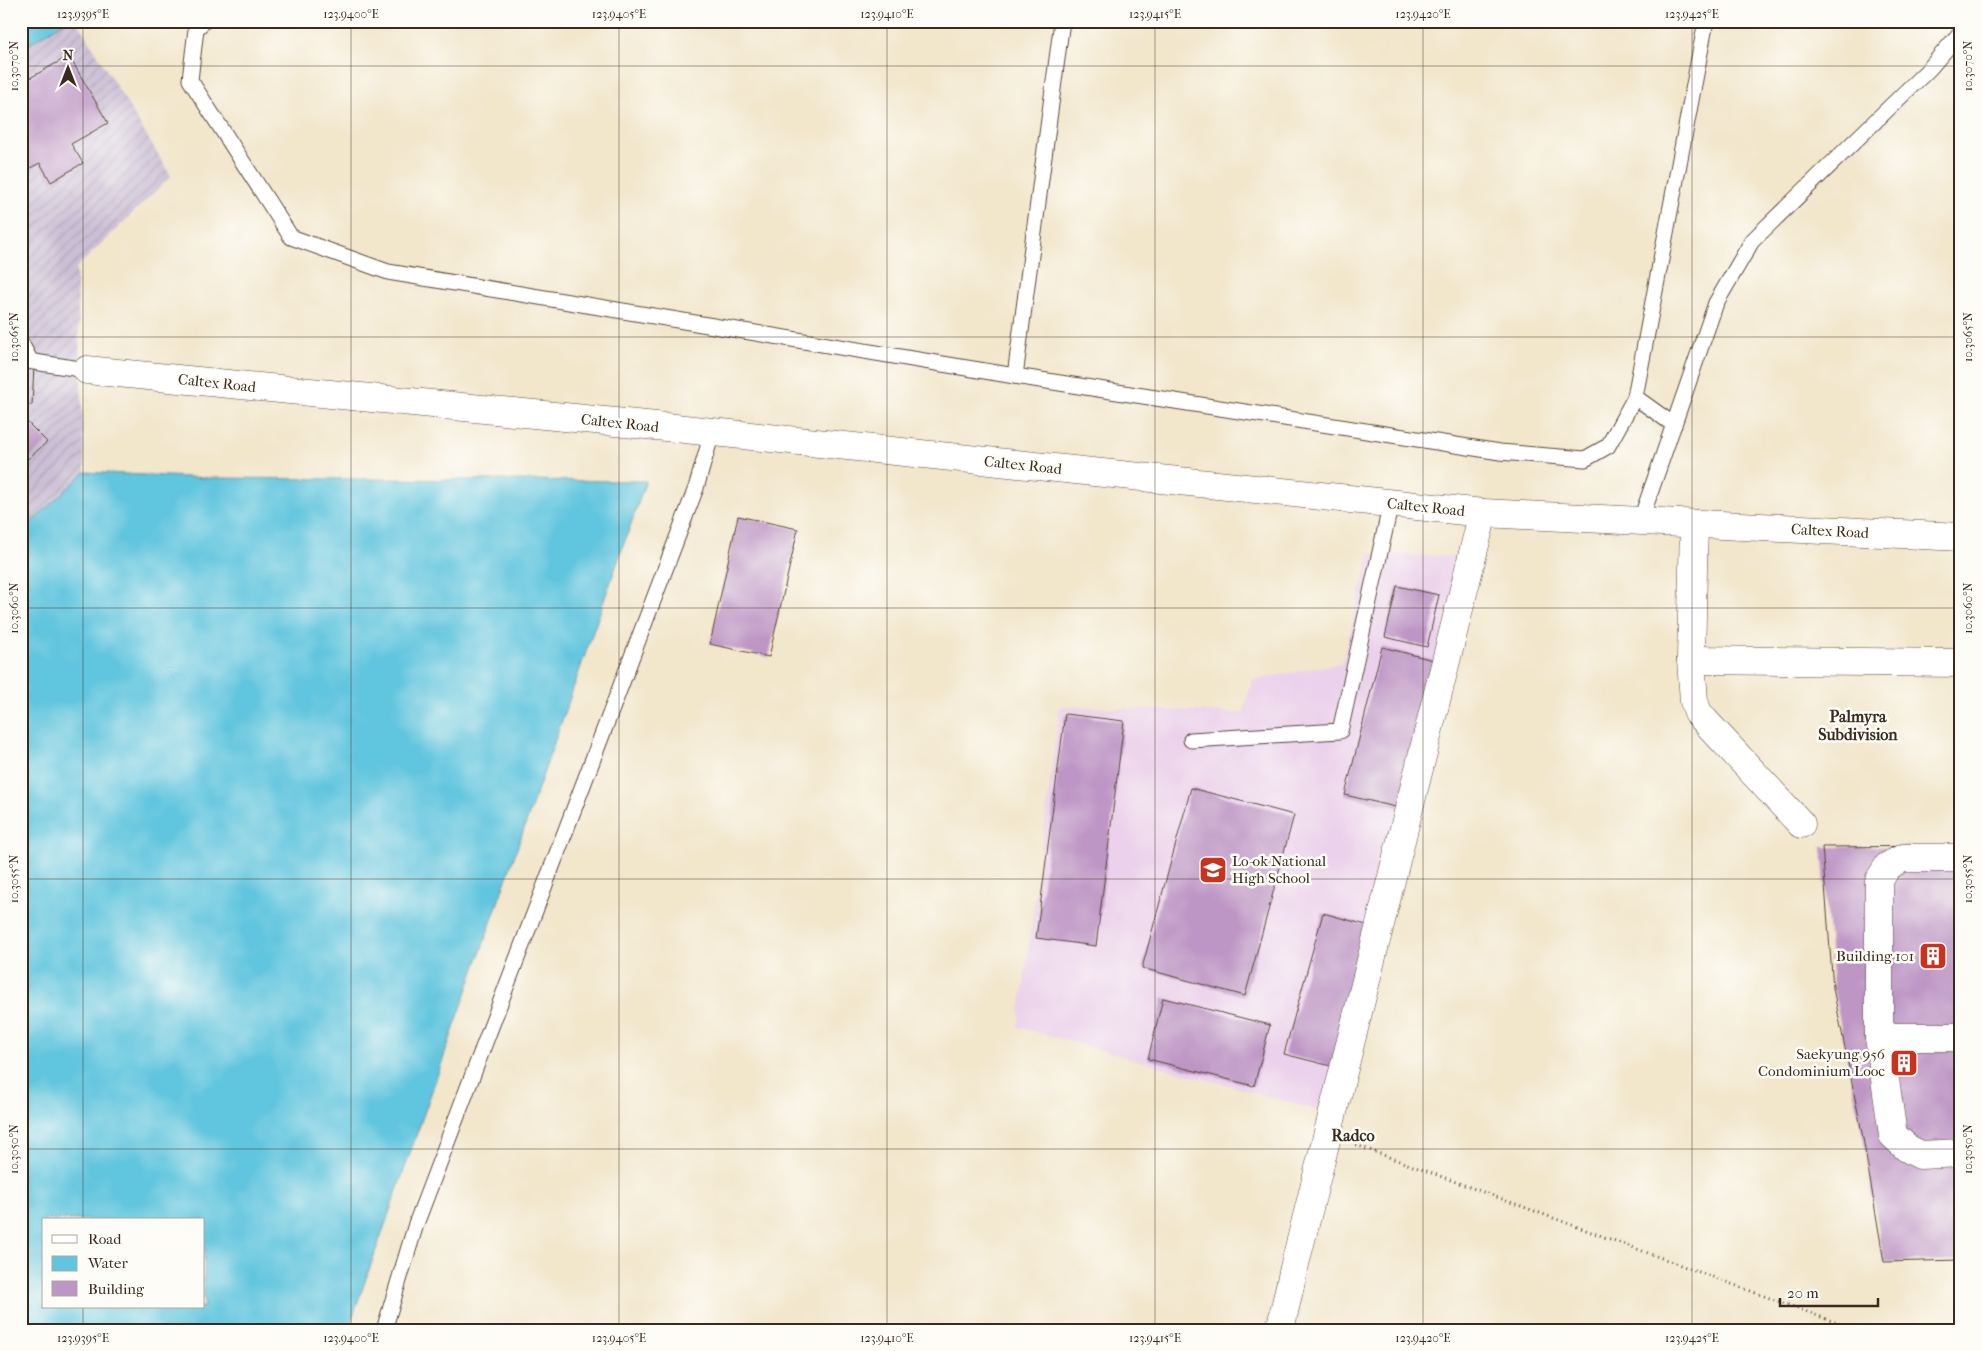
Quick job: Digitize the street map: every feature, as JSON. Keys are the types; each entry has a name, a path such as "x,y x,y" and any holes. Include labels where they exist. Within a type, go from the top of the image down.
{"street":[{"name":"Caltex Road","path":"87,370 1483,513 1961,537"},
{"path":"1280,1330 1483,513"},
{"path":"1694,524 1691,660 1694,701 1698,713 1802,824"},
{"path":"1691,660 1961,663"},
{"path":"1961,858 1903,858 1888,866 1879,880 1879,1037 1893,1135 1907,1148 1920,1155 1961,1153"},
{"path":"1879,1037 1961,1037"}],"lane":[{"path":"204,21 196,29 190,80 291,237 388,272 1015,376 1500,452 1585,459 1608,446 1635,397 1706,21"},
{"path":"1015,376 1062,21"},
{"path":"1640,522 1716,303 1752,241 1929,68 1961,32"},
{"path":"21,344 26,360 87,370"},
{"path":"1635,397 1674,425"},
{"path":"384,1330 416,1224 696,488 712,434"},
{"path":"1191,740 1340,731 1391,503"}],"path":[{"path":"1328,1135 1856,1330"}],"shaded area":[{"path":"66,21 77,21 171,176 76,268 85,472 21,532 21,49"},
{"name":"Lo-ok National High School","path":"1370,553 1470,557 1324,1112 1018,1027 1060,706 1243,713 1252,680 1342,663"}],"water":[{"path":"21,21 66,21 21,49"},
{"path":"85,472 208,478 646,481 348,1330 21,1330 21,532"}],"building":[{"path":"69,56 108,123 71,144 83,163 51,182 40,163 21,171 21,83"},
{"path":"21,366 34,366 32,405 21,404"},
{"path":"21,416 47,442 21,465"},
{"path":"738,516 798,529 769,657 710,644"},
{"path":"1397,586 1439,595 1427,647 1385,637"},
{"path":"1382,647 1437,661 1400,808 1345,795"},
{"path":"1065,714 1124,721 1096,946 1036,938"},
{"path":"1191,788 1294,815 1245,996 1142,968"},
{"name":"Saekyung 956 Condominium Looc","path":"1961,846 1961,1260 1884,1262 1863,1138 1833,988 1822,847"},
{"path":"1323,913 1370,926 1331,1066 1284,1054"},
{"path":"1163,998 1270,1025 1254,1086 1148,1059"}],"place":[{"name":"Lo-ok National High School","path":"1213,870"},
{"name":"Building 101","path":"1933,956"},
{"name":"Saekyung 956 Condominium Looc","path":"1904,1063"}],"district":[{"name":"Palmyra Subdivision","path":"1858,725"},
{"name":"Radco","path":"1353,1135"}]}
